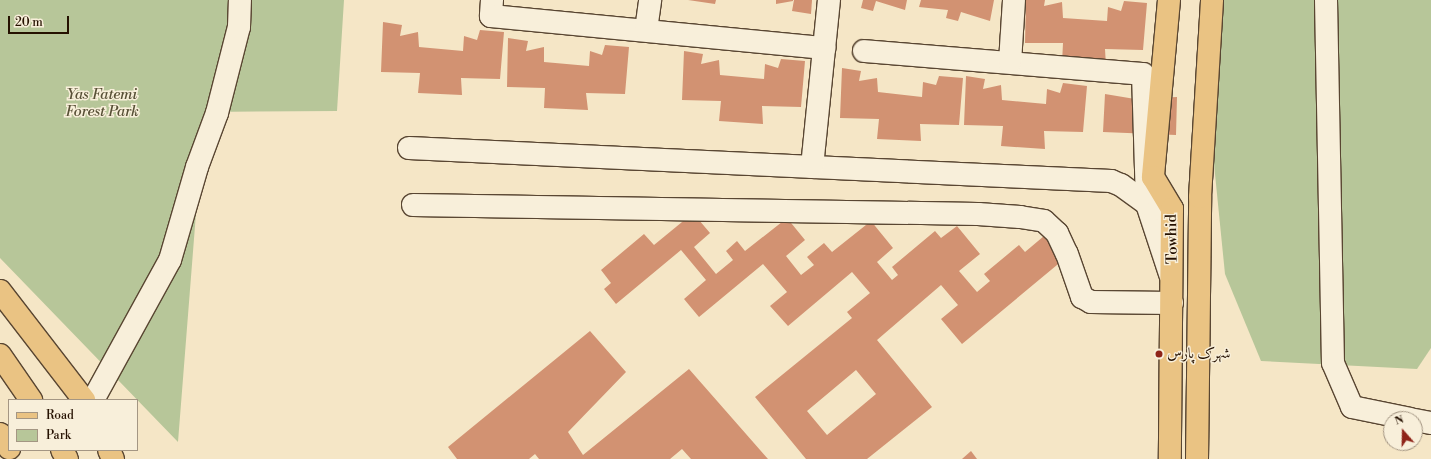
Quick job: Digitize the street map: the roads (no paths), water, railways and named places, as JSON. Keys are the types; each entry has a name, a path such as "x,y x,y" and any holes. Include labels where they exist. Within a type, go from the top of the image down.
{"main road":[{"name":"Towhid","path":"1169,0 1153,177 1172,209 1170,459"},
{"name":"Towhid","path":"1198,459 1196,440 1200,304 1200,196 1212,0"},
{"path":"0,291 83,399"},
{"path":"1172,303 1200,304"},
{"path":"0,355 30,399"}],"street":[{"path":"94,399 170,260 197,167 217,113 239,27 240,0"},
{"path":"492,0 491,16 824,48"},
{"path":"646,30 650,0"},
{"path":"812,167 829,0"},
{"path":"1010,62 1014,0"},
{"path":"1326,0 1333,363 1352,408 1383,414"},
{"path":"864,51 1143,74 1147,204 1172,280"},
{"path":"409,148 1111,182 1121,185 1147,204 1158,209 1172,209"},
{"path":"413,205 970,214 1020,217 1044,221 1057,233 1067,254 1082,297 1091,302 1172,303"}],"place":[{"name":"شهرک پارس","path":"1159,354"}],"park label":[{"name":"Yas Fatemi Forest Park","path":"102,102"}]}
